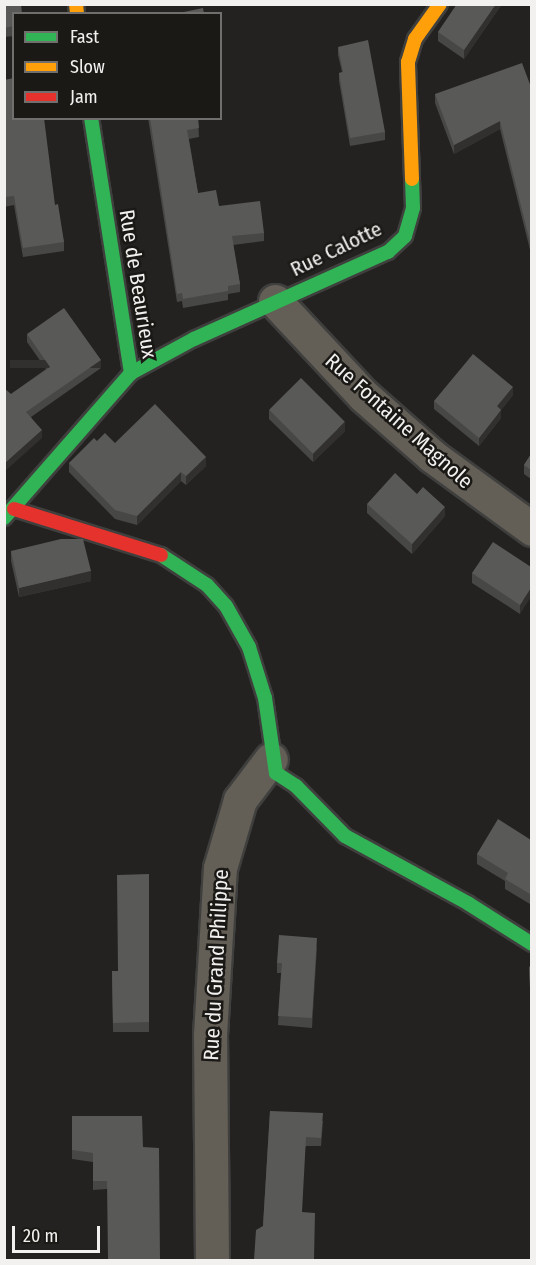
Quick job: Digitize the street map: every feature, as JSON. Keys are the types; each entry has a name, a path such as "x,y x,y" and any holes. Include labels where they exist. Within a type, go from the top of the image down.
{"street":[{"name":"Rue Calotte","path":"131,373 275,301 388,252 405,236 413,208 408,62 415,39 440,4"},
{"name":"Rue de Beaurieux","path":"9,514 131,373 91,120"},
{"name":"Rue Fontaine Magnole","path":"275,301 364,396 432,456 531,529"},
{"path":"9,514 145,547 175,561 207,585 226,606 249,647 265,698 271,759 276,773 296,786 345,836 470,904 531,944"},
{"name":"Rue du Grand Philippe","path":"212,1260 210,1035 220,868 240,800 271,759"}],"building":[{"path":"4,4 21,4 22,12 12,12 12,26 4,28"},
{"path":"457,4 496,4 464,50 438,32"},
{"path":"203,8 204,12 184,12"},
{"path":"368,40 385,132 350,138 339,73 343,72 338,47"},
{"path":"522,63 531,87 531,246 500,121 454,145 435,94"},
{"path":"12,78 12,120 44,120 55,205 58,204 64,242 23,248 14,196 4,197 4,80"},
{"path":"150,120 198,120 199,128 187,130 198,193 216,190 219,206 260,201 264,233 232,236 240,284 228,286 228,291 183,299 182,293 177,294"},
{"path":"64,308 101,360 26,412 42,430 4,464 4,388 11,394 50,367 27,334"},
{"path":"473,354 513,387 497,406 501,410 479,438 434,401"},
{"path":"301,378 345,422 313,454 269,410"},
{"path":"155,404 206,457 186,476 181,472 137,516 115,510 69,463 94,438 97,441 105,433 115,443"},
{"path":"531,454 531,470 524,465"},
{"path":"395,473 417,494 423,487 445,507 412,544 367,504"},
{"path":"61,539 83,539 91,571 19,588 11,551"},
{"path":"493,542 531,567 531,588 520,605 472,573"},
{"path":"498,819 531,840 530,894 505,879 508,873 477,854"},
{"path":"149,874 149,1022 113,1023 112,971 118,971 117,875"},
{"path":"279,935 317,938 312,1018 278,1016 282,963 277,963"},
{"path":"531,966 531,992 529,967"},
{"path":"270,1111 323,1113 321,1138 306,1137 302,1212 315,1213 314,1260 254,1260 256,1230 263,1226"},
{"path":"72,1116 142,1116 143,1147 159,1148 160,1260 108,1260 107,1181 93,1181 93,1153 72,1150"}],"traffic: fast":[{"path":"4,518 131,373 91,120"},
{"path":"131,373 194,339 388,252 405,236 413,208 412,179"},
{"path":"161,555 207,585 226,606 249,647 265,698 276,773 296,786 345,836 469,904 532,944"}],"traffic: slow":[{"path":"76,4 77,12"},
{"path":"412,179 408,62 415,39 440,4"}],"traffic: jam":[{"path":"14,509 161,555"}]}
